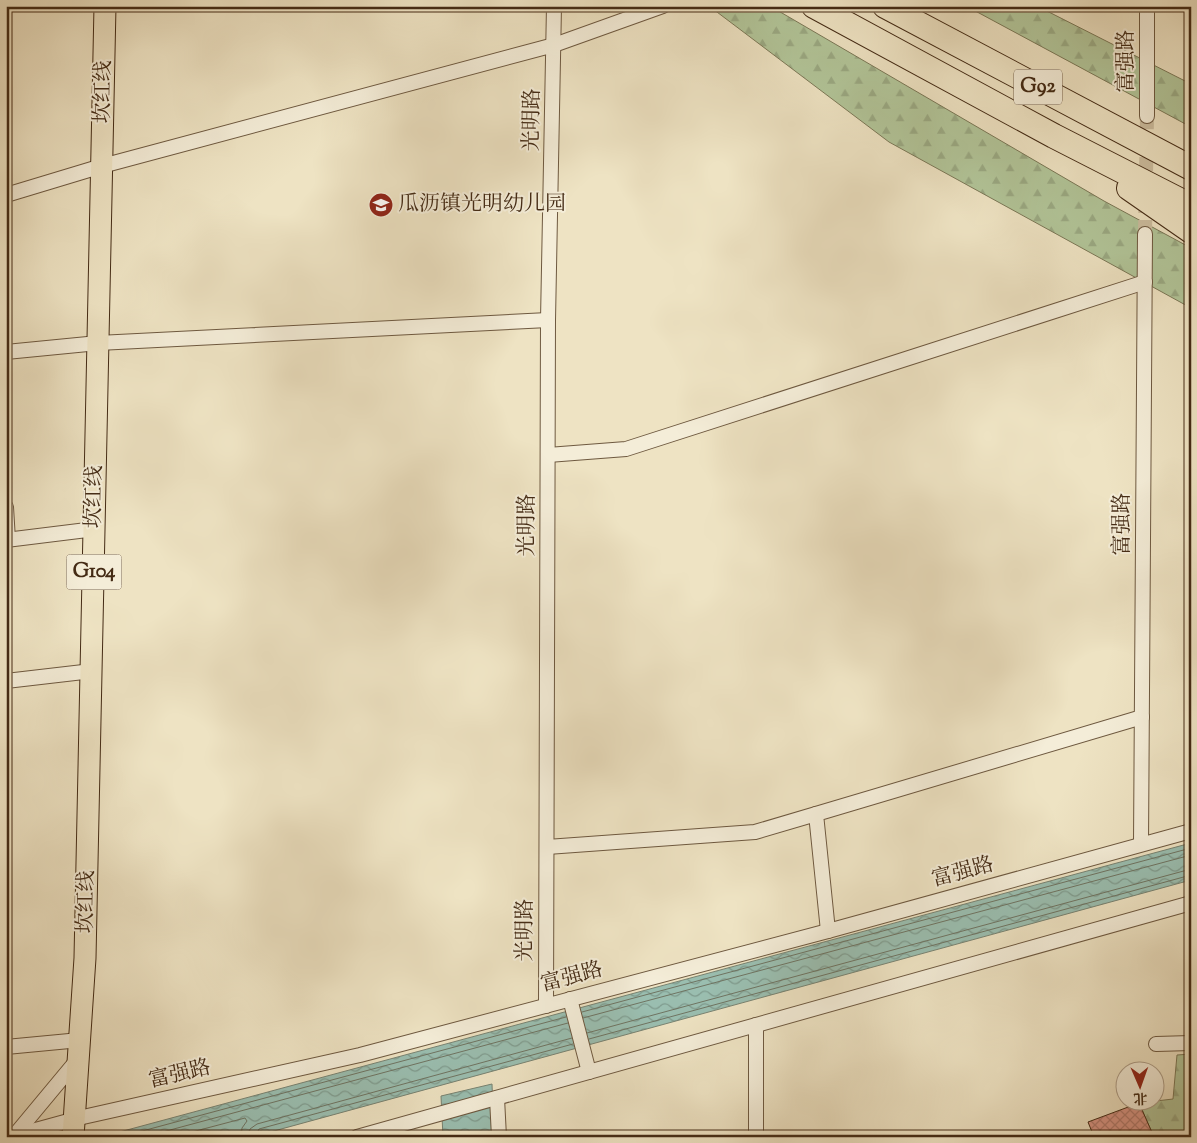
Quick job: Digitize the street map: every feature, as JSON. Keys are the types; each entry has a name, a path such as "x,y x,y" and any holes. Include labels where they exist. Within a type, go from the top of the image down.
{"highway":[{"name":"G92","path":"814,6 1054,136 1191,206"},
{"name":"G92","path":"885,6 1191,168"},
{"path":"1054,136 1191,231"}],"main road":[{"name":"坎红线","path":"74,1128 86,958 105,6"}],"street":[{"name":"光明路","path":"546,1006 548,320 554,6"},
{"path":"6,195 102,166 554,44 663,6"},
{"name":"富强路","path":"1147,6 1148,116"},
{"name":"富强路","path":"1141,844 1145,234"},
{"path":"548,456 626,448 1145,282"},
{"path":"6,352 98,343 548,320"},
{"path":"6,507 7,540 94,529"},
{"path":"6,682 92,671"},
{"path":"546,847 755,832 1142,717"},
{"path":"816,814 828,931"},
{"name":"富强路","path":"12,1136 74,1128 546,1006 571,1002 1191,831"},
{"path":"357,1137 1191,902"},
{"path":"571,1002 589,1072"},
{"path":"756,1025 756,1137"},
{"path":"1156,1044 1191,1043"},
{"path":"6,1047 79,1049"},
{"path":"12,1136 79,1049"},
{"path":"496,1099 499,1137"}],"green space":[{"path":"709,6 770,6 1104,201 1191,248 1191,308 889,142"},
{"path":"966,6 1037,6 1191,84 1191,127"},
{"path":"1191,1054 1191,1134 1182,1137 1154,1137 1142,1110 1164,1110 1164,1100 1173,1099 1177,1055"}],"water":[{"path":"1191,843 1191,880 252,1137 101,1137"},
{"path":"492,1084 494,1137 443,1137 441,1096"}],"building":[{"path":"1120,1110 1142,1110 1154,1137 1094,1137 1088,1122"}],"tunnel":[{"path":"1145,234 1147,116"}],"place":[{"name":"瓜沥镇光明幼儿园","path":"381,205"}]}
